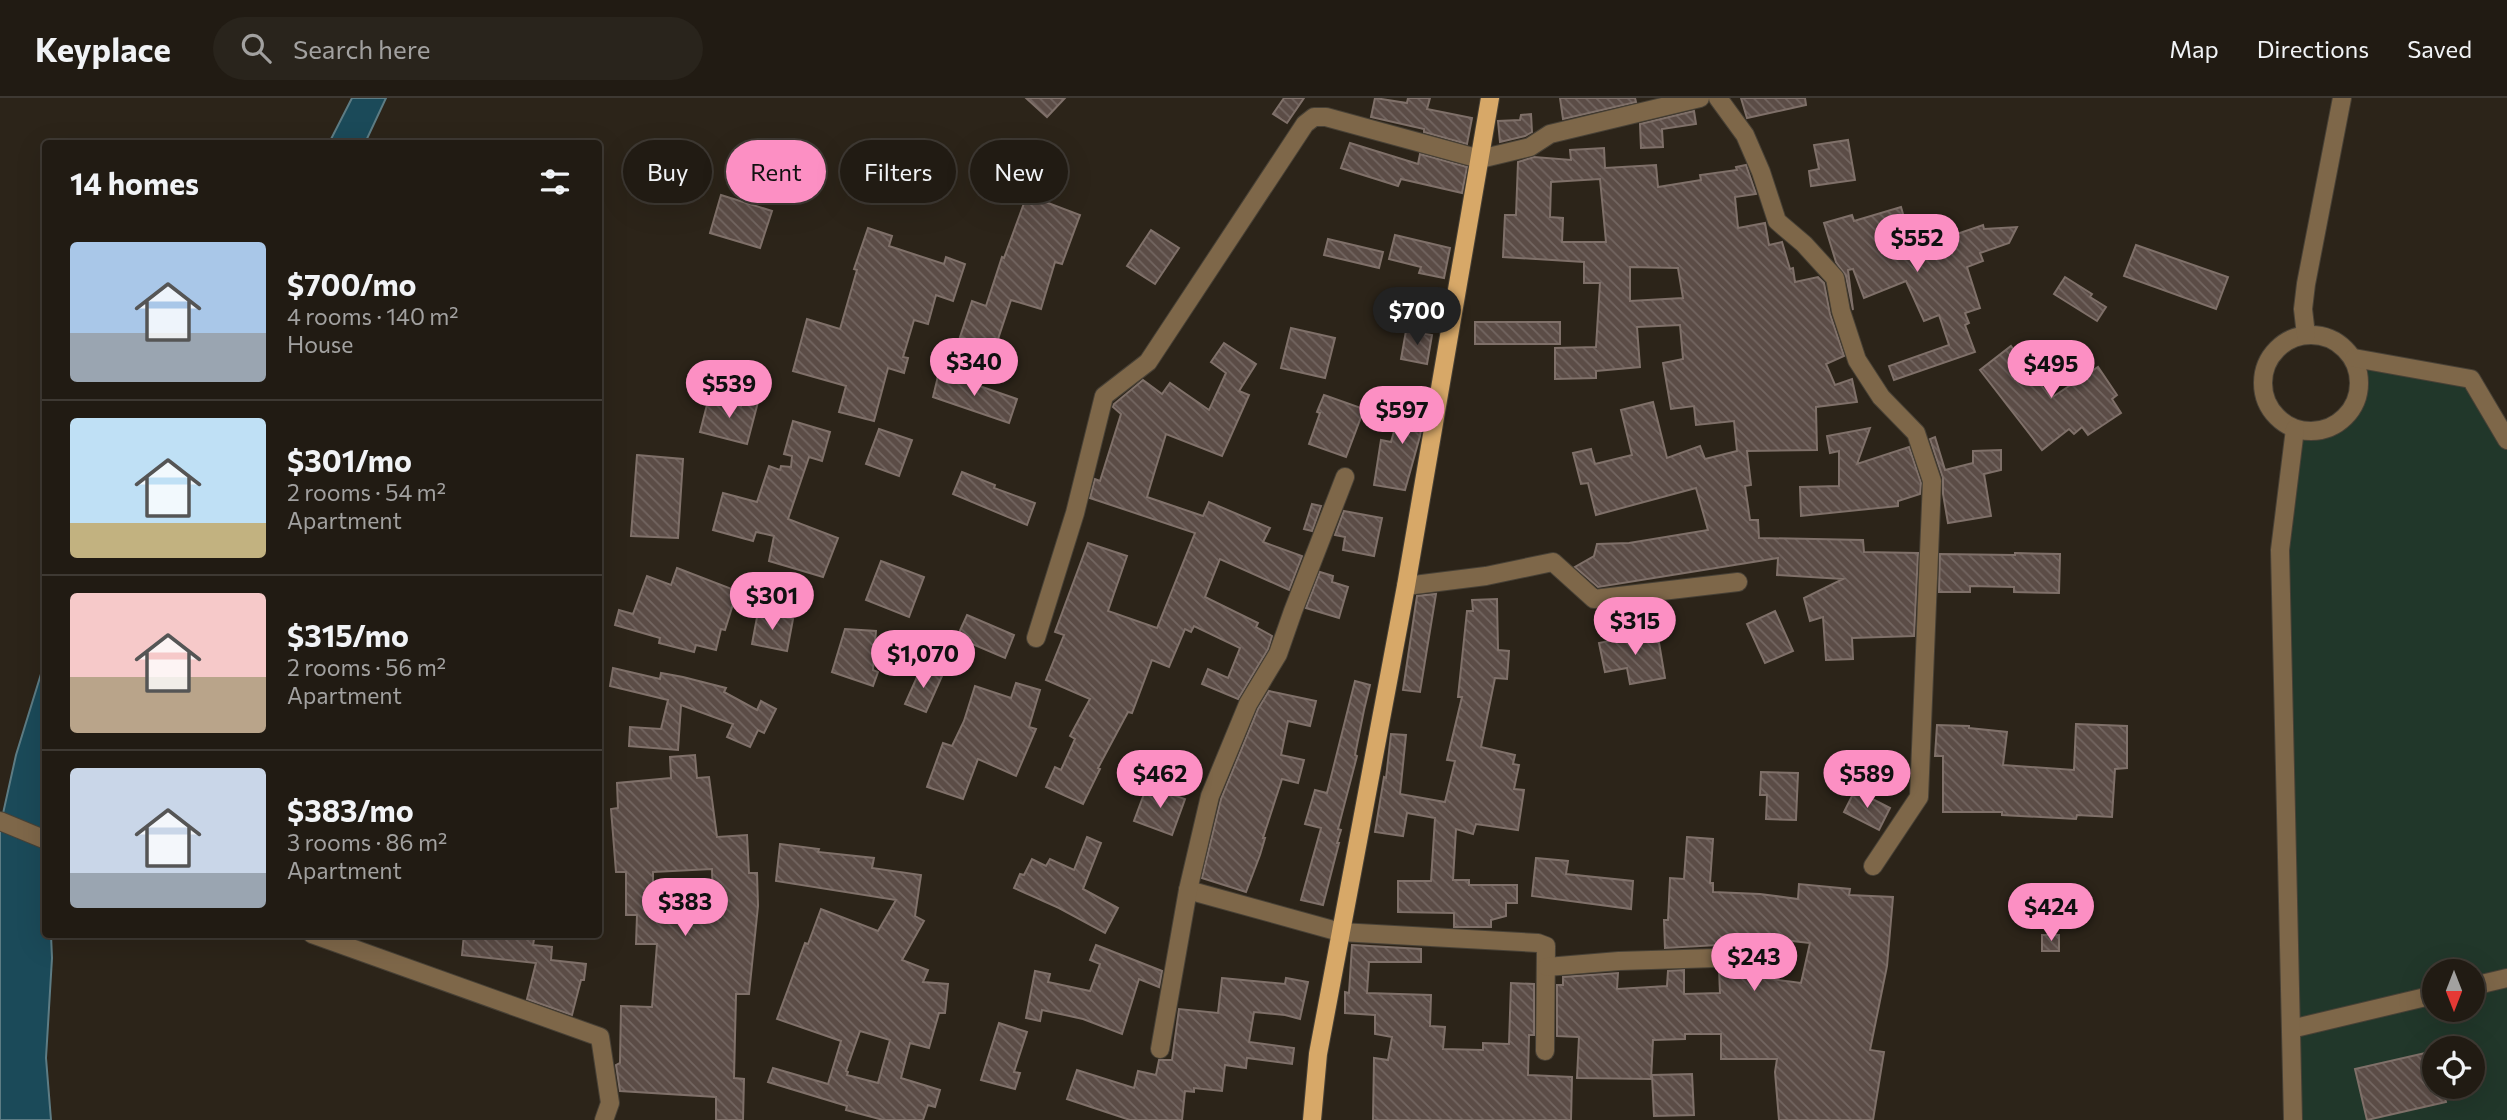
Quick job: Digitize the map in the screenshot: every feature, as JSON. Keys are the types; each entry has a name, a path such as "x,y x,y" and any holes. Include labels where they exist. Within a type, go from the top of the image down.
{"main road":[{"path":"1312,1120 1318,1054 1406,586 1490,98"}],"street":[{"path":"1036,638 1075,513 1104,396 1148,362 1305,124 1314,117 1326,117 1480,159 1530,147 1550,134 1700,98"},
{"path":"1718,98 1745,135 1777,220 1804,243 1835,278 1841,311 1857,360 1881,397 1916,433 1932,481 1919,797 1873,866"},
{"path":"2306,335 2303,309 2306,284 2342,98"},
{"path":"2306,335 2325,336 2341,344 2354,358 2360,377 2358,398 2348,415 2331,427 2313,431 2295,429 2279,419 2268,404 2263,386 2265,368 2274,352 2288,340 2306,335"},
{"path":"2354,358 2471,379 2507,440"},
{"path":"2293,1120 2280,550 2295,429"},
{"path":"1160,1049 1188,890 1210,796 1248,704 1278,654 1345,477"},
{"path":"1406,586 1486,576 1553,562 1594,599 1738,582"},
{"path":"0,821 42,838"},
{"path":"1188,890 1340,932 1538,943 1546,946 1545,1051"},
{"path":"323,938 600,1037 610,1103 604,1120"},
{"path":"1547,967 1619,961 1716,958"},
{"path":"2485,983 2507,978"},
{"path":"2291,1029 2422,998"}],"green space":[{"path":"2354,358 2471,379 2507,440 2507,1120 2293,1120 2280,550 2295,429 2313,430 2340,422 2349,414 2358,390"}],"water":[{"path":"352,98 386,98 366,140 331,140"},
{"path":"42,671 42,938 51,938 46,1058 51,1120 0,1120 0,827 16,755"}],"building":[{"path":"1026,98 1065,98 1047,117"},
{"path":"1284,98 1304,98 1287,123 1273,114"},
{"path":"1375,98 1407,103 1408,98 1430,98 1427,109 1472,118 1467,144 1424,132 1424,129 1371,117"},
{"path":"1560,98 1635,98 1636,102 1563,119"},
{"path":"1741,98 1805,98 1806,105 1747,118"},
{"path":"1694,111 1696,124 1662,129 1663,147 1641,148 1640,124"},
{"path":"1531,114 1532,132 1500,142 1498,121 1520,120 1521,115"},
{"path":"1848,140 1855,180 1811,186 1809,171 1819,169 1814,145"},
{"path":"1350,143 1418,164 1420,154 1467,167 1462,193 1401,179 1398,186 1341,168"},
{"path":"1604,148 1605,168 1656,165 1658,187 1701,180 1700,175 1737,170 1736,167 1746,165 1756,194 1735,197 1738,228 1765,223 1769,245 1782,242 1790,269 1793,268 1795,282 1818,277 1824,283 1830,314 1844,356 1826,364 1835,385 1852,379 1857,402 1816,407 1817,450 1747,451 1751,485 1745,486 1750,520 1758,520 1759,538 1863,540 1864,552 1918,553 1914,636 1852,638 1853,659 1826,660 1823,617 1810,621 1804,598 1843,579 1777,575 1778,558 1598,587 1575,567 1594,556 1597,544 1629,543 1708,530 1696,488 1596,515 1588,483 1581,484 1573,453 1591,449 1595,464 1632,455 1621,410 1653,402 1667,458 1700,446 1705,459 1737,451 1734,421 1696,425 1694,406 1671,409 1663,363 1683,359 1680,325 1637,327 1640,367 1596,371 1596,378 1555,379 1555,348 1596,347 1600,283 1584,283 1584,262 1503,257 1505,215 1516,215 1518,162 1534,157 1571,160 1570,150","holes":["1600,179 1606,242 1562,242 1563,218 1550,217 1551,182","1630,267 1678,268 1683,298 1630,301"]},
{"path":"721,195 726,197 726,203 746,203 772,211 760,248 710,233"},
{"path":"1024,203 1048,203 1080,215 1062,264 1055,262 1041,309 1011,300 995,348 960,337 972,301 986,306 1002,257 1004,258"},
{"path":"1901,207 1913,249 1983,225 1984,229 2017,227 2009,243 1980,253 1983,261 1967,267 1980,308 1965,313 1969,323 1965,325 1975,352 1894,380 1889,366 1949,345 1939,315 1924,321 1906,281 1864,298 1853,269 1848,270 1853,310 1846,276 1836,262 1824,223 1852,215 1854,221"},
{"path":"868,228 892,236 889,246 944,264 946,257 965,264 953,301 936,295 928,324 914,320 903,357 908,358 904,373 888,368 874,421 839,412 846,386 793,371 807,319 840,329 857,270 854,269"},
{"path":"1151,230 1179,248 1155,284 1127,266"},
{"path":"1395,235 1450,248 1444,278 1419,273 1421,267 1389,259"},
{"path":"1328,239 1383,252 1379,268 1324,255"},
{"path":"2136,245 2228,277 2216,309 2124,276"},
{"path":"2065,277 2092,294 2090,297 2106,307 2097,321 2054,294"},
{"path":"1475,322 1560,322 1560,344 1475,344"},
{"path":"1291,328 1335,338 1325,378 1281,368"},
{"path":"1406,331 1432,335 1427,364 1401,359"},
{"path":"1224,343 1256,364 1239,391 1249,395 1222,456 1166,434 1147,497 1203,516 1209,502 1270,528 1263,542 1302,556 1289,590 1220,559 1205,597 1258,623 1256,627 1272,636 1268,649 1238,699 1202,684 1208,669 1228,678 1240,648 1194,626 1191,632 1185,629 1169,667 1152,660 1132,713 1128,712 1098,768 1100,769 1083,804 1046,787 1055,767 1061,770 1075,739 1070,736 1090,699 1046,680 1064,635 1055,632 1088,543 1127,556 1108,611 1157,628 1195,533 1090,498 1095,479 1100,481 1121,414 1113,407 1143,380 1162,394 1170,383 1209,410 1226,373 1211,362"},
{"path":"2011,346 2051,398 2098,367 2117,395 2112,399 2121,413 2088,435 2082,427 2074,434 2069,429 2042,450 1980,370"},
{"path":"939,372 1017,399 1009,423 933,397"},
{"path":"1412,389 1428,391 1420,436 1405,490 1374,485 1381,440 1391,442 1397,421 1406,424"},
{"path":"1324,395 1364,409 1346,457 1309,444"},
{"path":"709,397 741,406 742,398 758,402 747,444 700,432"},
{"path":"793,421 830,432 822,461 809,457 788,519 838,538 823,577 769,561 774,536 756,532 753,541 713,530 723,493 757,502 769,466 780,470 781,466 791,467 792,456 784,454"},
{"path":"1870,428 1857,464 1909,447 1921,483 1920,494 1898,501 1898,506 1801,516 1800,487 1839,486 1839,451 1830,453 1827,436"},
{"path":"879,429 912,440 899,476 866,464"},
{"path":"1935,437 1945,470 1973,463 1973,451 2001,450 2001,470 1984,474 1991,516 1948,523 1943,478 1930,439"},
{"path":"637,455 683,459 678,538 631,536"},
{"path":"962,472 995,485 994,488 1035,503 1027,525 953,494"},
{"path":"1312,504 1321,506 1312,531 1304,529"},
{"path":"1344,511 1382,518 1374,556 1343,550 1345,537 1335,535"},
{"path":"1940,554 2060,554 2059,593 2014,592 2014,587 1970,586 1970,592 1939,592"},
{"path":"881,561 924,577 909,617 866,600"},
{"path":"677,568 737,591 725,630 721,629 716,650 696,645 694,652 659,643 660,638 615,625 619,610 633,614 647,576 671,585"},
{"path":"1320,572 1333,576 1332,582 1348,587 1339,618 1306,608"},
{"path":"1436,594 1420,692 1403,690 1417,596"},
{"path":"1497,599 1498,650 1509,651 1507,679 1495,678 1481,747 1515,755 1513,764 1519,765 1514,789 1524,790 1518,830 1476,824 1473,834 1456,829 1453,880 1469,880 1469,885 1517,885 1517,903 1506,903 1506,916 1491,920 1491,927 1454,927 1454,913 1398,912 1398,881 1431,881 1435,818 1407,813 1403,836 1375,832 1384,777 1386,778 1391,734 1406,735 1400,794 1445,802 1455,761 1447,760 1462,697 1458,697 1467,611 1473,611 1472,600"},
{"path":"1775,611 1793,651 1765,663 1747,624"},
{"path":"758,612 793,619 787,651 752,644"},
{"path":"967,615 1014,635 1005,658 965,641 966,638 958,635"},
{"path":"845,629 876,631 873,670 878,672 873,686 832,672"},
{"path":"1657,631 1665,678 1630,684 1627,668 1605,672 1599,643"},
{"path":"613,668 660,679 661,673 683,677 726,688 724,692 757,710 761,701 776,709 764,733 758,730 750,747 727,737 733,724 681,705 678,750 629,746 630,727 661,729 668,700 610,686"},
{"path":"921,668 942,676 926,712 905,704"},
{"path":"1355,681 1370,685 1355,755 1357,756 1338,829 1341,830 1339,843 1323,905 1301,900 1321,828 1305,824 1315,790 1327,793"},
{"path":"1016,683 1040,690 1029,727 1036,729 1016,776 978,759 963,799 927,787 943,743 952,746 964,721 975,686 1011,698"},
{"path":"1269,691 1316,701 1310,726 1288,721 1281,755 1304,760 1298,783 1282,779 1260,855 1246,892 1202,878 1221,799 1258,709"},
{"path":"2076,724 2127,726 2127,768 2115,769 2112,817 2077,815 2076,819 2002,815 2002,812 1943,812 1943,756 1935,756 1937,725 1969,726 2007,732 2003,765 2074,770"},
{"path":"695,755 697,778 709,777 717,837 747,835 749,873 757,873 758,906 749,994 736,994 734,1078 744,1079 743,1120 716,1120 716,1097 620,1091 616,1065 620,1063 621,1006 652,1007 657,944 636,944 637,915 626,915 626,872 616,872 611,809 618,808 617,783 671,778 670,757","holes":["712,869 713,908 653,908 653,872"]},
{"path":"1761,772 1798,773 1796,820 1766,819 1767,795 1760,795"},
{"path":"1147,786 1185,799 1172,835 1134,821"},
{"path":"1855,790 1890,808 1879,830 1844,812"},
{"path":"1087,837 1101,843 1083,889 1118,908 1105,933 1014,888 1020,874 1024,875 1032,859 1046,866 1050,859 1074,870"},
{"path":"1687,837 1713,839 1710,883 1713,883 1713,892 1798,899 1799,884 1850,889 1849,895 1893,897 1887,966 1870,1050 1884,1052 1873,1120 1779,1120 1775,1072 1777,1059 1721,1059 1721,1034 1685,1034 1685,1039 1653,1040 1651,1079 1577,1078 1579,1037 1557,1036 1557,985 1563,985 1563,977 1618,973 1617,989 1667,986 1668,971 1684,970 1684,994 1720,993 1719,969 1726,964 1727,958 1722,948 1718,945 1665,948 1664,920 1668,920 1670,878 1684,879","holes":["1757,937 1810,943 1801,983 1755,977"]},
{"path":"780,844 819,849 818,852 874,858 872,868 921,875 915,916 924,921 902,960 928,970 923,982 948,984 945,1013 939,1013 929,1048 910,1043 901,1078 940,1090 935,1107 928,1105 923,1120 883,1120 846,1110 847,1106 768,1082 773,1068 828,1084 841,1041 777,1019 805,943 808,944 821,909 878,931 896,900 776,881","holes":["860,1031 890,1040 878,1083 847,1075"]},
{"path":"1536,858 1568,861 1566,874 1633,881 1631,909 1532,896"},
{"path":"2042,935 2059,935 2059,951 2042,951"},
{"path":"464,938 534,938 533,945 552,947 551,960 586,964 584,980 581,980 572,1015 527,999 536,963 462,955"},
{"path":"1096,945 1162,971 1159,987 1139,979 1122,1034 1083,1019 1042,1010 1040,1021 1026,1018 1035,971 1050,974 1048,982 1090,991 1100,964 1090,960"},
{"path":"1352,945 1421,949 1421,962 1369,962 1367,993 1431,995 1430,1026 1445,1027 1443,1049 1483,1050 1483,1043 1509,1044 1511,983 1534,984 1534,1035 1529,1035 1528,1075 1572,1077 1571,1120 1373,1120 1374,1058 1388,1060 1392,1037 1375,1034 1375,1015 1345,1013 1345,992 1349,993"},
{"path":"1222,978 1285,984 1286,978 1308,982 1300,1019 1254,1012 1249,1042 1294,1048 1292,1064 1247,1058 1246,1068 1225,1065 1222,1091 1194,1088 1194,1092 1185,1091 1182,1120 1130,1120 1067,1099 1077,1070 1134,1088 1138,1071 1156,1075 1159,1060 1172,1060 1179,1009 1218,1013"},
{"path":"999,1023 1027,1032 1014,1072 1020,1073 1015,1089 981,1080"},
{"path":"2422,1054 2422,1099 2445,1099 2446,1102 2367,1120 2355,1069"},
{"path":"1692,1074 1694,1115 1654,1116 1652,1075"}]}
